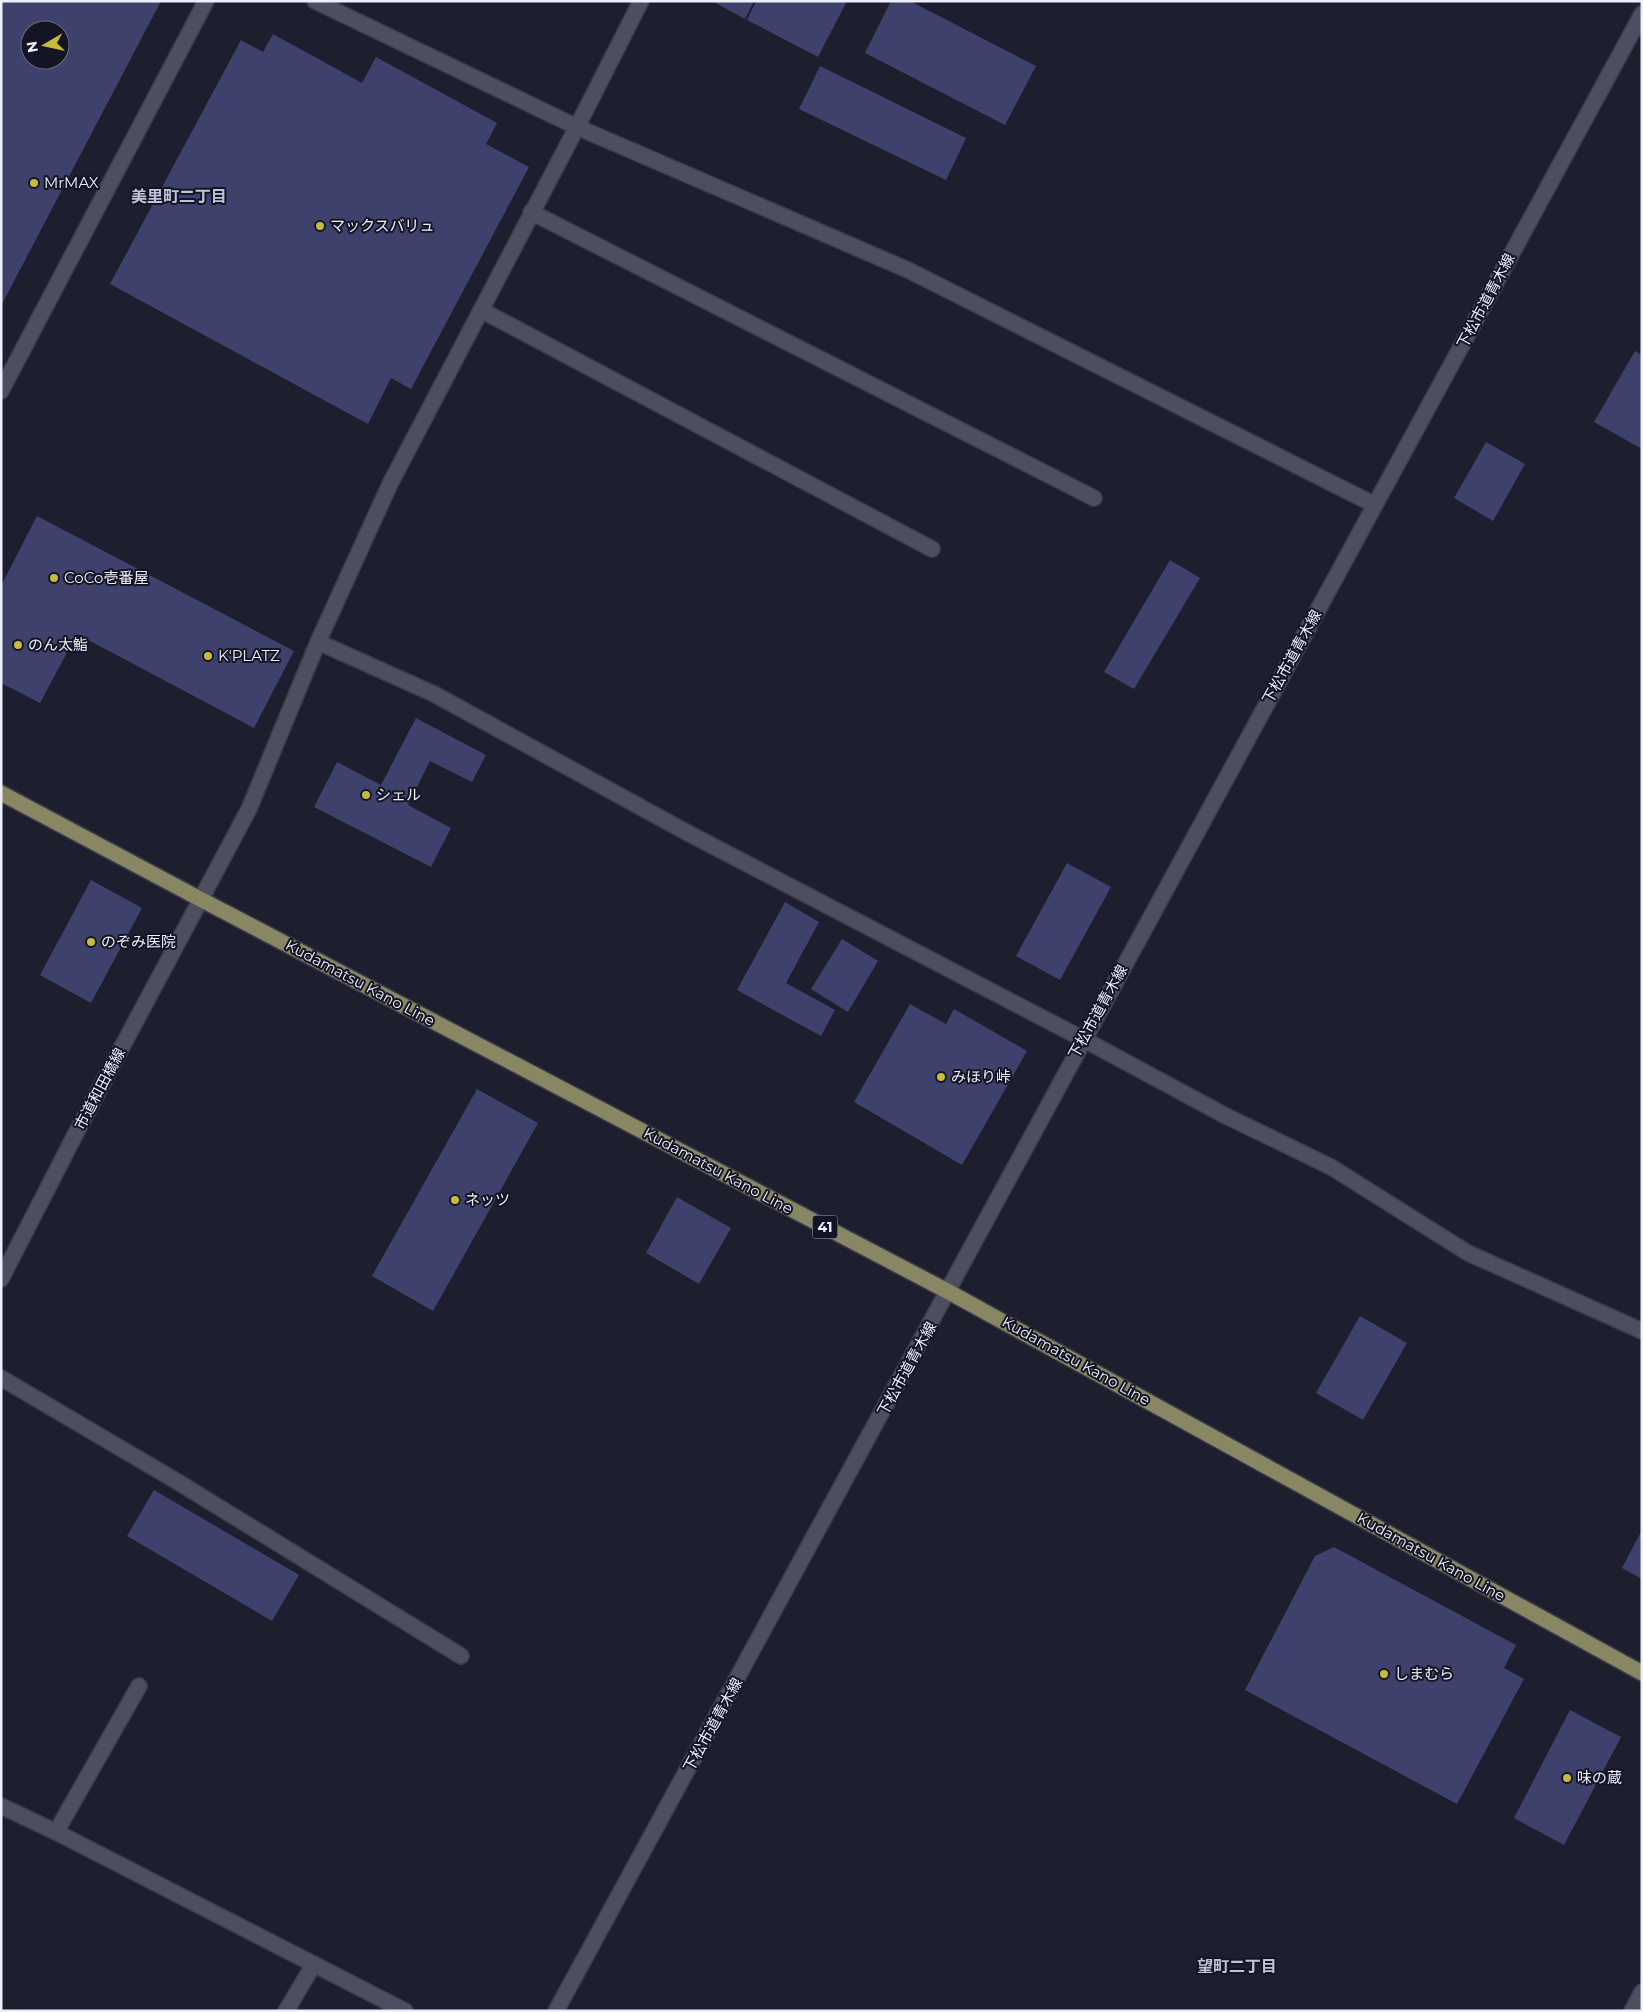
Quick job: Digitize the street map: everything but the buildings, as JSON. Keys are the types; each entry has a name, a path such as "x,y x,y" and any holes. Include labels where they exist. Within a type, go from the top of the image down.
{"main road":[{"name":"Kudamatsu Kano Line","path":"1,793 949,1292 1642,1673"}],"street":[{"path":"1,390 206,1"},
{"path":"315,1 577,127 908,270 1375,505"},
{"name":"市道和田橋線","path":"1,1279 80,1126 249,809 318,642 390,484 641,1"},
{"name":"下松市道青木線","path":"556,2011 949,1292 1083,1040 1642,14"},
{"path":"531,212 1094,498"},
{"path":"481,310 932,549"},
{"path":"318,642 434,694 686,832 1224,1116 1331,1167 1468,1253 1642,1331"},
{"path":"1,1378 178,1482 461,1656"},
{"path":"56,1832 139,1686"},
{"path":"1,1806 56,1832 405,2011"},
{"path":"286,2011 314,1964"},
{"path":"1632,2011 1642,1992"}],"place":[{"name":"MrMAX","path":"34,183"},
{"name":"マックスバリュ","path":"320,226"},
{"name":"CoCo壱番屋","path":"54,578"},
{"name":"のん太鮨","path":"18,645"},
{"name":"K'PLATZ","path":"208,656"},
{"name":"シェル","path":"366,795"},
{"name":"のぞみ医院","path":"91,942"},
{"name":"みほり峠","path":"941,1077"},
{"name":"ネッツ","path":"455,1200"},
{"name":"しまむら","path":"1384,1674"},
{"name":"味の蔵","path":"1567,1778"}],"district":[{"name":"美里町二丁目","path":"179,196"},
{"name":"望町二丁目","path":"1237,1966"}]}
